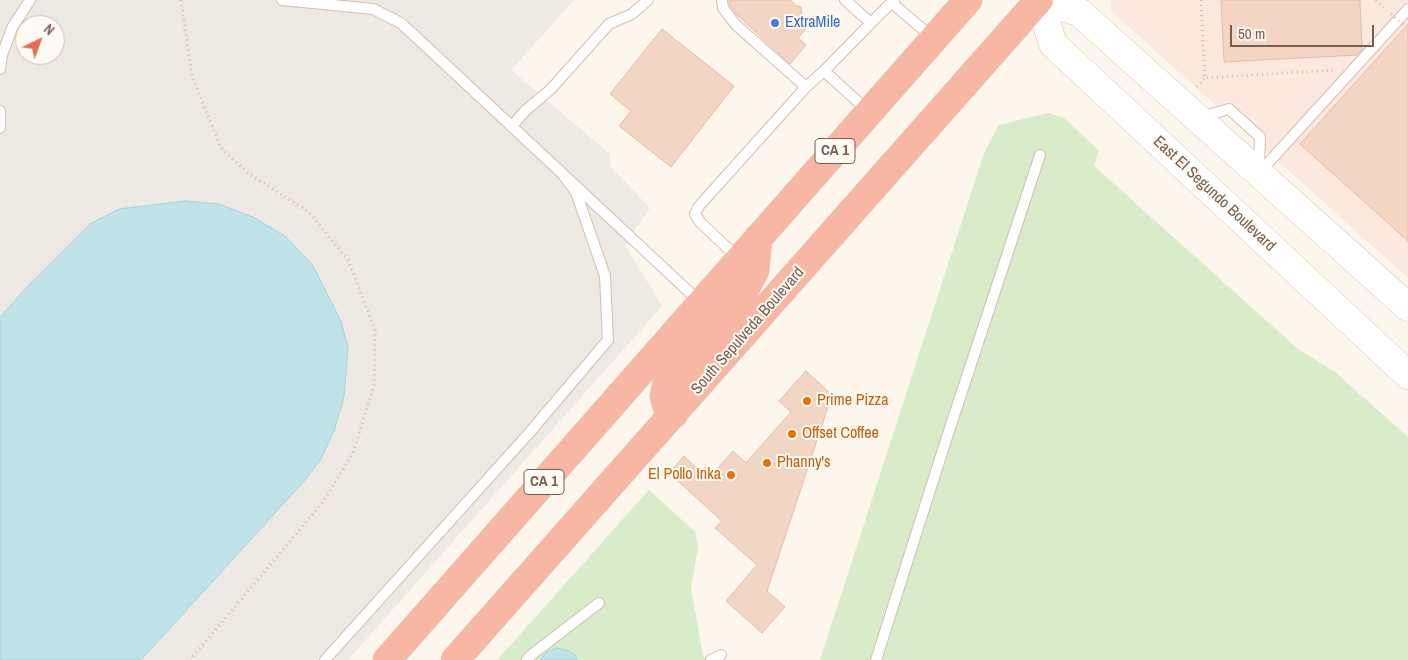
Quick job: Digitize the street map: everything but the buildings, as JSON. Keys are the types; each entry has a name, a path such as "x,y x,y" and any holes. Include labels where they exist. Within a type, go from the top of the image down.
{"highway":[{"name":"CA 1","path":"387,660 968,0"},
{"name":"South Sepulveda Boulevard","path":"455,660 1039,0"},
{"path":"674,414 667,407 664,396 666,386 745,289 755,271 758,238"}],"main road":[{"path":"1039,0 1079,12 1408,307"},
{"name":"East El Segundo Boulevard","path":"1039,0 1053,44 1408,375"}],"lane":[{"path":"0,69 2,55 12,28 30,0"},
{"path":"282,0 372,9 401,22 701,303"},
{"path":"512,126 525,111 551,89 609,24 632,14 648,0"},
{"path":"722,0 723,8 736,25 806,87"},
{"path":"845,0 871,24"},
{"path":"740,260 700,222 696,214 699,206 806,87 893,1 934,39"},
{"path":"1259,174 1408,8"},
{"path":"824,71 869,112"},
{"path":"0,111 0,128"},
{"path":"876,660 1040,155"},
{"path":"325,660 530,432 608,340 604,276 576,192 561,172"},
{"path":"527,660 599,603"}],"path":[{"path":"181,0 192,76 221,148 248,173 309,212 348,260 375,330 374,386 353,453 323,502 190,660"},
{"path":"1201,0 1206,78"},
{"path":"1376,0 1406,27"},
{"path":"1197,87 1206,78 1337,70"}],"shaded area":[{"path":"0,0 574,0 511,70 610,154 610,166 650,208 625,245 662,306 348,660 0,660"},
{"path":"1111,0 1408,0 1408,278 1111,11"}],"green space":[{"path":"1048,113 1064,118 1099,151 1094,166 1298,349 1335,372 1408,437 1408,660 820,660 984,153 999,125"},
{"path":"649,490 695,532 698,546 691,588 703,655 706,660 497,660"}],"water":[{"path":"185,201 219,204 253,217 285,236 312,264 341,321 348,348 344,397 334,431 321,459 306,479 141,660 0,660 0,317 90,224 119,209"},
{"path":"557,648 569,651 575,655 577,660 540,660 547,652"}],"place":[{"name":"ExtraMile","path":"775,23"},
{"name":"Prime Pizza","path":"807,401"},
{"name":"Offset Coffee","path":"792,434"},
{"name":"Phanny's","path":"767,463"},
{"name":"El Pollo Inka","path":"731,475"}]}
